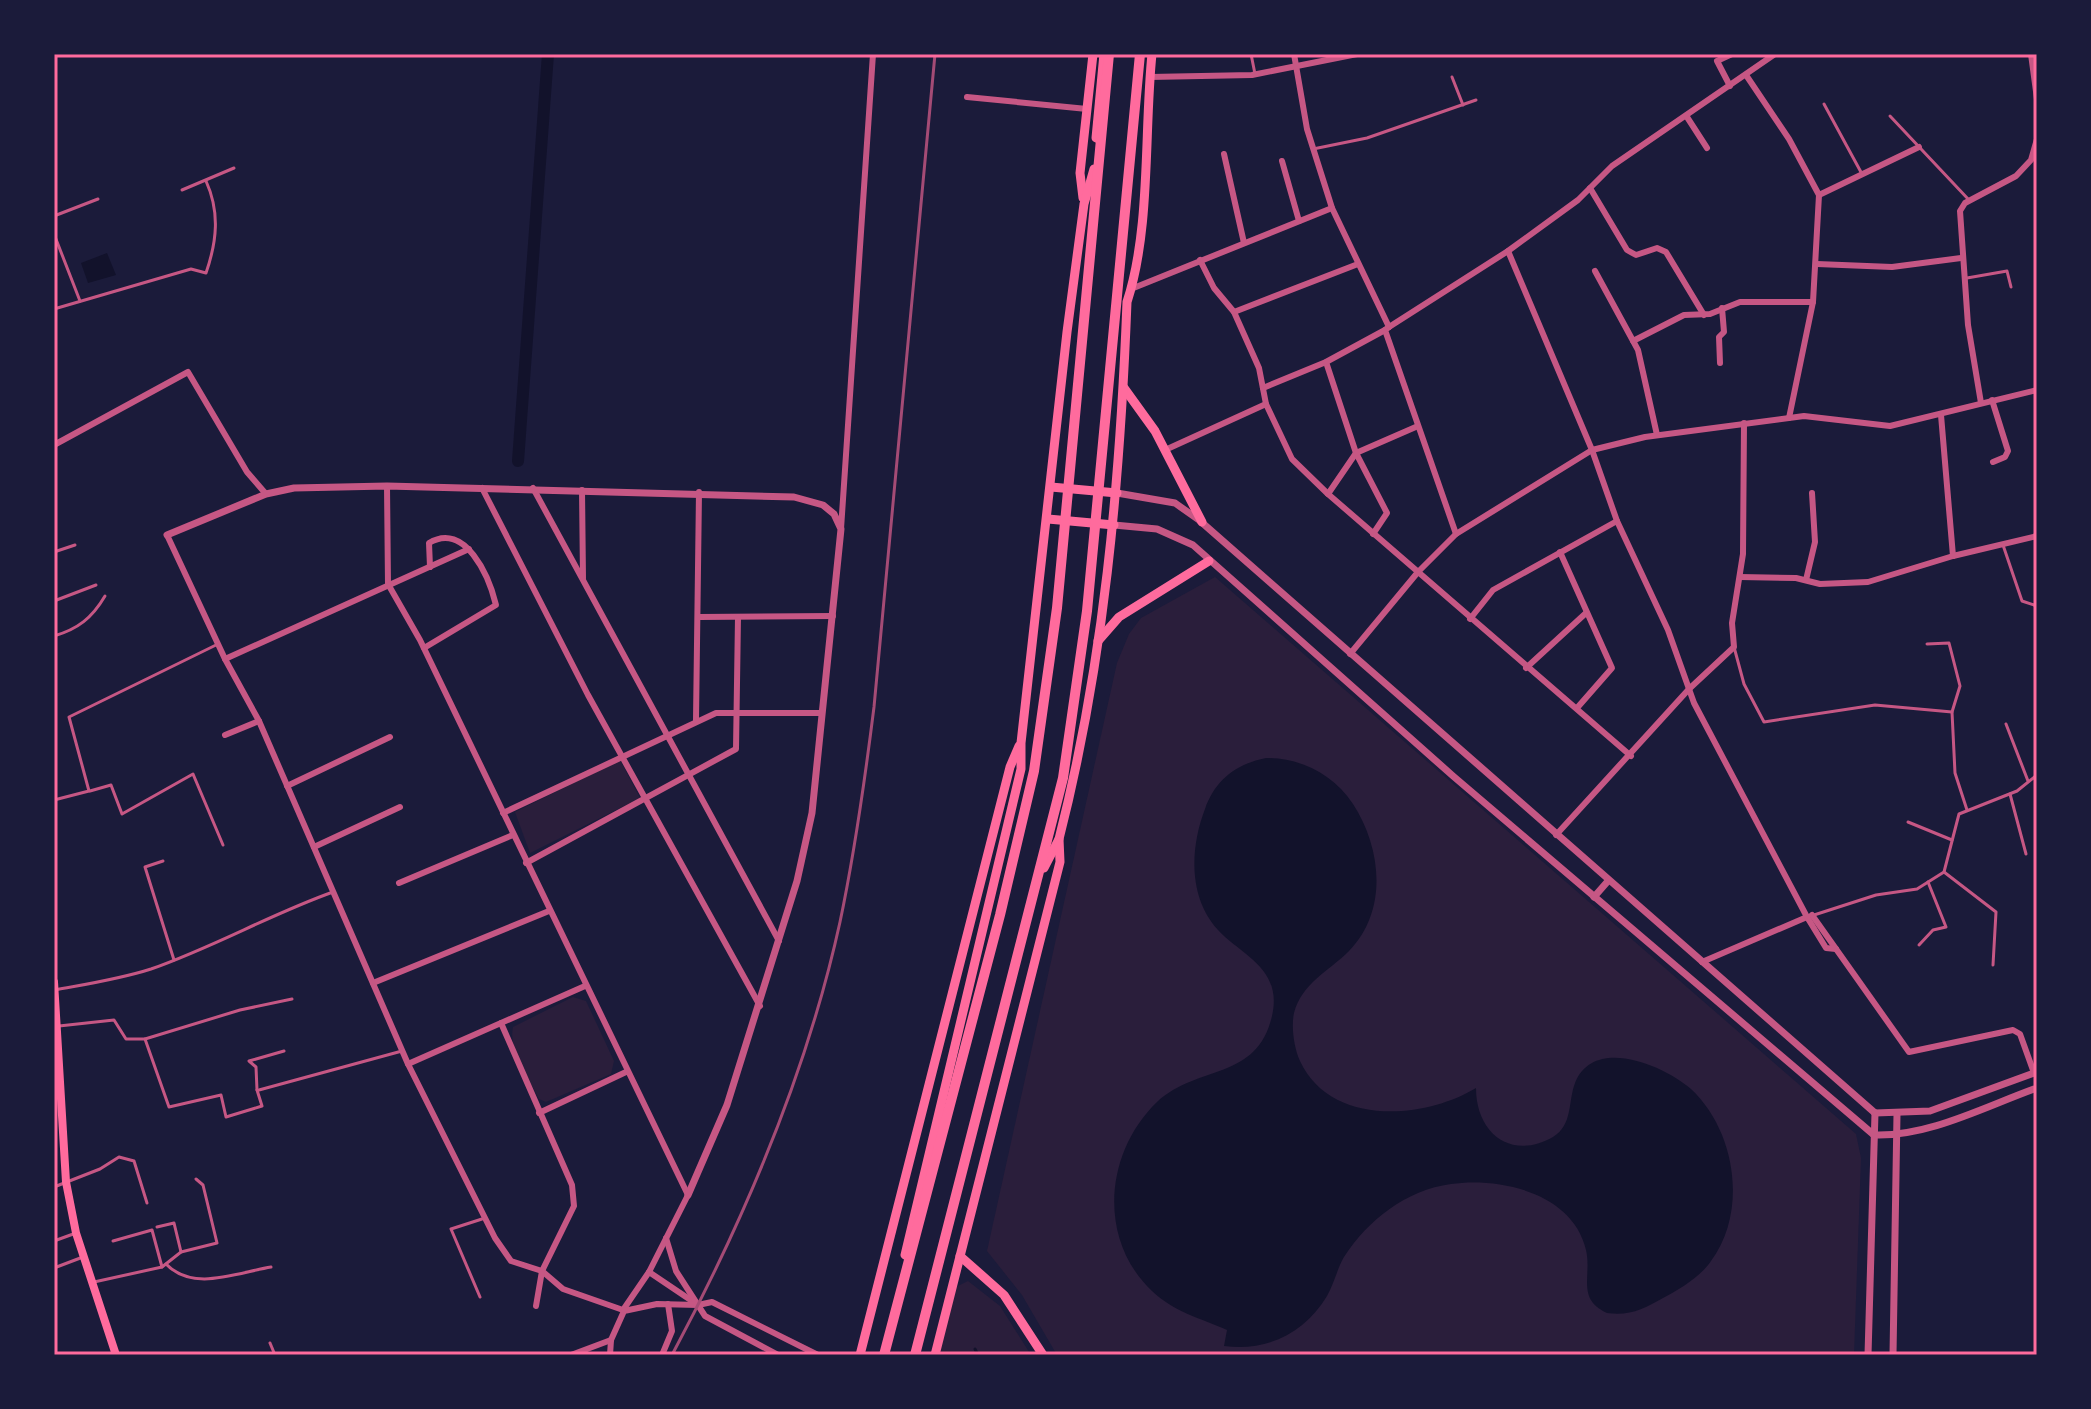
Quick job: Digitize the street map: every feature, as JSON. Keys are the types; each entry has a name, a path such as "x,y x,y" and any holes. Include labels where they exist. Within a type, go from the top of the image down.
{"highway":[{"path":"882,1355 1034,771 1057,608 1106,54"},
{"path":"916,1355 1063,778 1087,611 1141,54"}],"main road":[{"path":"1084,204 1080,173 1093,54"},
{"path":"882,1355 1021,769 1021,743 1084,204 1094,174 1106,54"},
{"path":"935,1355 1060,862 1059,839 1073,782 1098,641 1117,493 1127,302 1122,278 1141,54"},
{"path":"1127,302 1140,229 1152,54"},
{"path":"1124,388 1165,450 1202,522"},
{"path":"1051,487 1117,493"},
{"path":"1048,519 1114,525"},
{"path":"1098,641 1119,617 1209,561"},
{"path":"860,1355 1010,767 1021,743"},
{"path":"916,1355 1046,859 1059,839"},
{"path":"54,982 59,1026 57,1134 76,1233 116,1355"},
{"path":"960,1256 1008,1300 1043,1355"}],"street":[{"path":"610,1355 611,1340 624,1311 649,1272 688,1195 727,1105 779,941 812,813 841,529 873,54"},
{"path":"1294,54 1313,149 1332,208 1387,328 1456,534"},
{"path":"1150,77 1255,74 1357,54"},
{"path":"1730,86 1717,61 1732,54"},
{"path":"1263,388 1326,362 1387,328 1508,251 1590,188 1612,166 1774,54"},
{"path":"2031,54 2037,99"},
{"path":"1746,75 1789,139 1819,195 1813,302 1789,418"},
{"path":"967,97 1087,109"},
{"path":"1687,117 1707,148"},
{"path":"1981,403 1963,279 1959,216 1962,206 1969,200 2016,176 2031,160 2037,139"},
{"path":"1819,195 1919,147"},
{"path":"1224,154 1244,243"},
{"path":"2031,160 2037,167"},
{"path":"1282,161 1299,221"},
{"path":"1590,188 1627,250 1636,255 1657,248 1666,252 1704,315"},
{"path":"1131,289 1332,208"},
{"path":"1117,493 1167,500 1202,522 1875,1113 1930,1111 2036,1076 2020,1034 2013,1030 1909,1052 1836,949 1826,948 1689,689 1668,630 1617,521 1592,450 1508,251"},
{"path":"1817,264 1892,267 1961,258"},
{"path":"1200,260 1214,288 1234,312 1259,368 1266,404 1292,459 1470,619 1631,756"},
{"path":"1234,312 1358,264"},
{"path":"1595,271 1633,341 1651,401 1657,435"},
{"path":"1633,341 1684,315 1704,315 1740,302 1813,302"},
{"path":"1720,363 1719,337 1724,332 1722,308"},
{"path":"1326,362 1356,453 1387,513 1373,534"},
{"path":"54,445 188,372 247,472 266,494"},
{"path":"1350,654 1418,572 1456,534 1592,450 1657,435 1804,416 1890,426 2037,390"},
{"path":"1992,400 2008,451 2001,460 1993,462"},
{"path":"1165,450 1266,404"},
{"path":"1941,415 1953,556"},
{"path":"1556,835 1689,689 1734,647 1732,623 1740,577 1744,423"},
{"path":"1328,494 1356,453 1418,426"},
{"path":"818,1355 712,1302 668,1304 624,1311 563,1289 542,1271 511,1261 482,1219 408,1064 259,721 225,659 167,535 266,494 294,488 387,486 699,492 794,497 823,505 834,514 841,529"},
{"path":"387,486 388,584 424,648 688,1195"},
{"path":"482,487 645,798 760,1006"},
{"path":"533,488 779,941"},
{"path":"582,490 583,579"},
{"path":"696,720 699,492"},
{"path":"1806,580 1815,542 1812,493"},
{"path":"1470,619 1493,590 1617,521"},
{"path":"1114,525 1157,529 1175,534 1193,545 1594,897 1874,1135 1897,1136 2037,1088"},
{"path":"1740,577 1806,580 1820,584 1868,582 1953,556 2037,536"},
{"path":"424,648 496,605 469,549 460,539 436,539 429,543 430,567"},
{"path":"225,659 469,549"},
{"path":"1560,552 1612,668 1577,708"},
{"path":"1526,668 1586,613"},
{"path":"699,617 833,616"},
{"path":"526,863 736,749 738,617"},
{"path":"503,813 667,733 716,713 822,713"},
{"path":"225,735 259,721"},
{"path":"287,786 390,737"},
{"path":"314,847 400,807"},
{"path":"399,883 513,835"},
{"path":"1594,897 1608,881"},
{"path":"373,983 549,911"},
{"path":"1702,963 1810,916"},
{"path":"408,1064 585,986"},
{"path":"501,1023 572,1185 574,1206 542,1271 536,1306"},
{"path":"539,1113 626,1072"},
{"path":"1868,1355 1875,1113"},
{"path":"1893,1355 1897,1114"},
{"path":"666,1238 676,1271 705,1316 778,1355"},
{"path":"649,1272 698,1305"},
{"path":"662,1355 672,1331 668,1304"},
{"path":"571,1355 611,1340"}],"lane":[{"path":"1251,54 1255,74"},
{"path":"1452,77 1463,105"},
{"path":"1313,149 1367,138 1476,100"},
{"path":"1824,104 1863,175"},
{"path":"1890,116 1969,200"},
{"path":"182,190 234,168"},
{"path":"54,309 191,269 206,273 217,235 215,208 206,181"},
{"path":"54,216 98,199"},
{"path":"54,234 80,301"},
{"path":"1963,279 2007,271 2011,287"},
{"path":"2003,544 2022,601 2037,606"},
{"path":"54,552 75,545"},
{"path":"54,601 96,585"},
{"path":"54,636 74,630 95,613 105,596"},
{"path":"1927,644 1949,643 1960,686 1952,712 1955,773 1967,810"},
{"path":"89,791 69,717 218,644"},
{"path":"1734,647 1744,684 1764,722 1875,705 1952,712"},
{"path":"2006,724 2028,781"},
{"path":"54,800 111,785 122,814 193,774 223,845"},
{"path":"1810,916 1876,895 1917,889 1944,872 1959,814 2010,794 2037,775"},
{"path":"2010,794 2026,854"},
{"path":"1908,822 1952,840"},
{"path":"163,861 145,867 174,960"},
{"path":"1944,872 1996,912 1993,965"},
{"path":"1919,945 1933,930 1946,927 1928,882"},
{"path":"55,990 148,970 273,913 333,891"},
{"path":"59,1026 114,1020 126,1039 145,1039 240,1010 292,999"},
{"path":"145,1039 169,1107 221,1095 226,1117 262,1106 257,1090 256,1067 249,1061 284,1051"},
{"path":"257,1090 402,1051"},
{"path":"54,1187 100,1169 119,1157 128,1157 134,1161 147,1203"},
{"path":"90,1283 164,1265 181,1252 217,1243 203,1185 196,1179"},
{"path":"480,1297 451,1229 482,1219"},
{"path":"157,1227 174,1223 181,1252"},
{"path":"113,1241 152,1230 164,1265 178,1276 196,1280 271,1267"},
{"path":"54,1241 76,1233"},
{"path":"54,1268 83,1257"},
{"path":"270,1343 275,1355"}],"shaded area":[{"path":"107,253 116,275 88,283 81,263"},
{"path":"1215,577 1856,1134 1861,1158 1854,1355 1057,1355 1022,1295 987,1251 1117,663 1129,634 1141,618"},
{"path":"1266,758 1304,765 1336,784 1363,821 1375,859 1375,898 1362,935 1303,993 1294,1013 1296,1050 1314,1082 1333,1097 1355,1107 1379,1111 1405,1111 1430,1106 1476,1088 1482,1118 1489,1130 1510,1144 1523,1146 1538,1144 1559,1132 1567,1119 1575,1083 1584,1069 1597,1060 1630,1059 1665,1072 1691,1089 1706,1106 1727,1149 1732,1172 1730,1219 1723,1241 1711,1261 1695,1277 1643,1308 1607,1313 1591,1301 1588,1294 1586,1250 1578,1231 1566,1215 1532,1193 1491,1183 1470,1182 1434,1187 1404,1200 1377,1219 1344,1257 1318,1309 1296,1330 1269,1343 1224,1346 1227,1330 1169,1304 1152,1291 1134,1270 1122,1247 1114,1196 1118,1170 1127,1145 1140,1122 1157,1102 1173,1090 1240,1062 1253,1052 1264,1037 1272,1016 1274,1000 1266,974 1208,917 1201,903 1195,872 1196,840 1209,799 1221,782 1236,769"},
{"path":"620,760 640,798 530,853 515,812"},
{"path":"573,997 586,1001 614,1061 611,1074 546,1102 539,1099 520,1064 512,1036 513,1027"},
{"path":"968,1281 1000,1306 1031,1355 939,1355 956,1287"}],"waterway":[{"path":"518,461 548,54"},
{"path":"975,1349 978,1355"}],"railway":[{"path":"672,1355 724,1252 771,1144 810,1034 840,922 874,707 935,54"}]}
